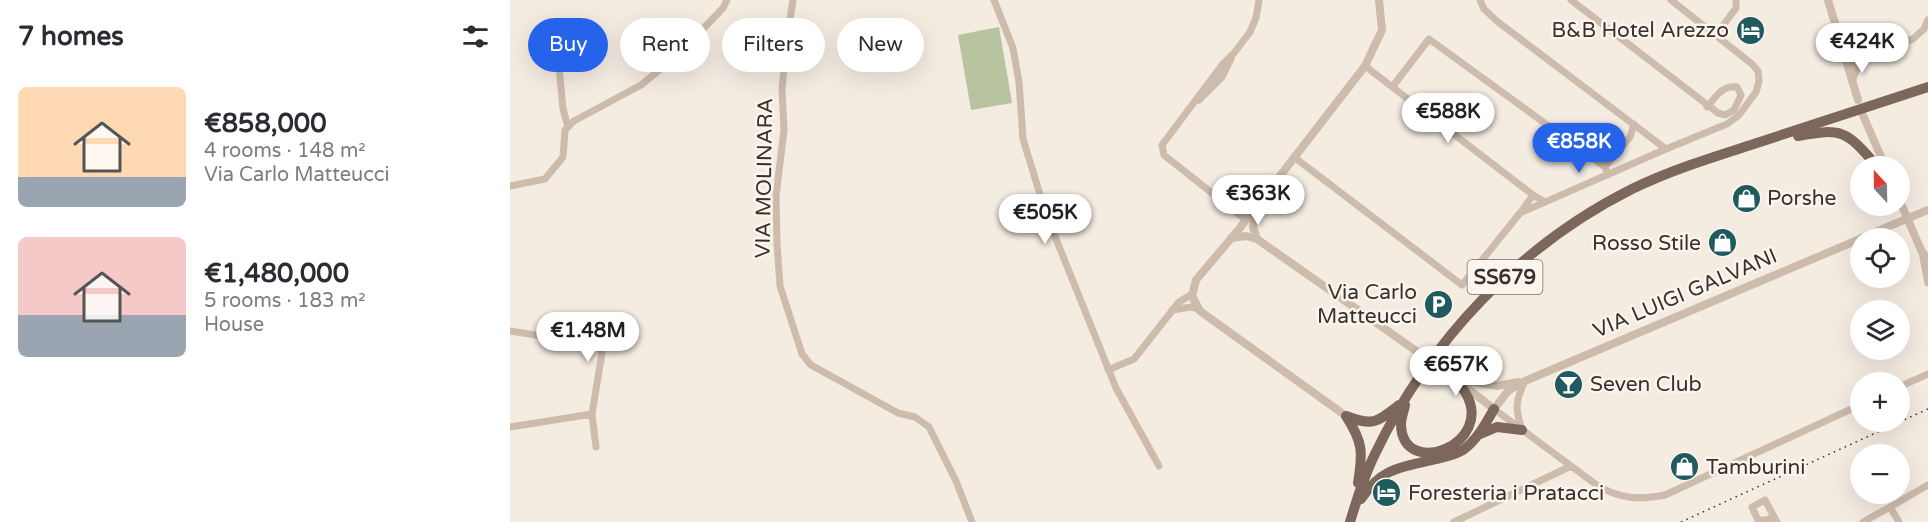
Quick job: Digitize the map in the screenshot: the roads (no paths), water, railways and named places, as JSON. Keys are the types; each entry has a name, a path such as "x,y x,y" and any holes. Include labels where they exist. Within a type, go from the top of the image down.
{"main road":[{"name":"SS679","path":"1351,517 1374,455 1405,397 1434,355 1490,290 1585,214 1634,188 1698,162 1928,87"},
{"path":"1762,141 1832,131 1852,138 1868,156"},
{"path":"1446,450 1457,443 1469,424 1470,413 1465,393 1453,378"},
{"path":"1346,416 1365,423 1382,418 1405,397"},
{"path":"1405,397 1401,423 1404,436 1415,448 1429,453 1446,450 1465,442 1493,411"},
{"path":"1351,517 1370,485 1384,473 1459,452 1478,435 1493,411"},
{"path":"1346,416 1358,435 1362,452 1356,500"},
{"path":"1478,435 1497,427 1522,430"}],"street":[{"path":"510,186 545,179 563,157 565,130 574,121 641,86 680,53 723,8 727,0"},
{"name":"VIA MOLINARA","path":"793,0 783,89 784,130 776,196 777,243 780,286 802,354 811,365 898,413 915,417 929,427 956,481 972,522"},
{"path":"994,0 1013,48 1019,82 1023,139 1046,214 1116,388 1159,466"},
{"path":"1253,227 1242,224 1164,155 1162,145 1187,112 1222,77 1234,53 1250,32 1256,18 1259,0"},
{"path":"1108,370 1134,359 1257,206 1365,66 1382,30 1379,0"},
{"path":"1480,0 1484,9 1498,22 1666,149"},
{"path":"1571,0 1718,113 1725,115 1734,110 1741,95 1737,87 1731,86 1723,89 1709,104"},
{"path":"1520,213 1727,124 1739,115 1756,92 1759,81 1758,71 1752,64 1671,0"},
{"path":"1716,35 1736,8 1737,0"},
{"path":"1828,0 1858,100"},
{"path":"1846,62 1854,63 1861,58 1913,39 1924,29 1928,20"},
{"path":"1393,86 1429,39 1605,167 1608,175"},
{"path":"1839,42 1861,58"},
{"path":"1852,82 1861,58"},
{"path":"1365,66 1545,202"},
{"path":"560,72 563,109 568,127"},
{"path":"1862,113 1881,156"},
{"path":"1605,167 1630,137 1634,124"},
{"path":"1294,157 1462,285 1533,195"},
{"path":"1257,206 1253,216 1253,227 1257,239"},
{"name":"VIA LUIGI GALVANI","path":"1887,228 1928,210"},
{"path":"1907,216 1921,250 1928,283"},
{"path":"1242,224 1246,237"},
{"path":"1231,238 1257,239 1422,355"},
{"name":"VIA LUIGI GALVANI","path":"1493,411 1508,391 1525,381 1850,244"},
{"path":"1921,250 1928,260"},
{"path":"1196,280 1193,298 1199,309 1346,416"},
{"path":"1172,310 1193,298"},
{"path":"1179,302 1193,298"},
{"path":"1172,310 1199,309"},
{"path":"510,331 601,348 592,414 596,447"},
{"path":"1435,363 1493,411 1571,466 1613,495 1628,499 1645,499 1665,495 1850,410"},
{"path":"1910,382 1928,374"},
{"name":"VIA LUIGI GALVANI","path":"1453,378 1497,386 1525,381"},
{"path":"1522,430 1516,412 1516,399 1525,381"},
{"path":"510,427 592,414"},
{"path":"1454,522 1571,466"},
{"path":"1863,522 1928,485"},
{"path":"1890,507 1899,522"}],"railway":[{"path":"1681,522 1928,409"}],"place":[{"name":"B&B Hotel Arezzo","path":"1750,30"},
{"name":"Porshe","path":"1746,198"},
{"name":"Rosso Stile","path":"1722,243"},
{"name":"Via Carlo Matteucci","path":"1438,304"},
{"name":"Seven Club","path":"1569,384"},
{"name":"Tamburini","path":"1685,467"},
{"name":"Foresteria i Pratacci","path":"1387,493"}]}
